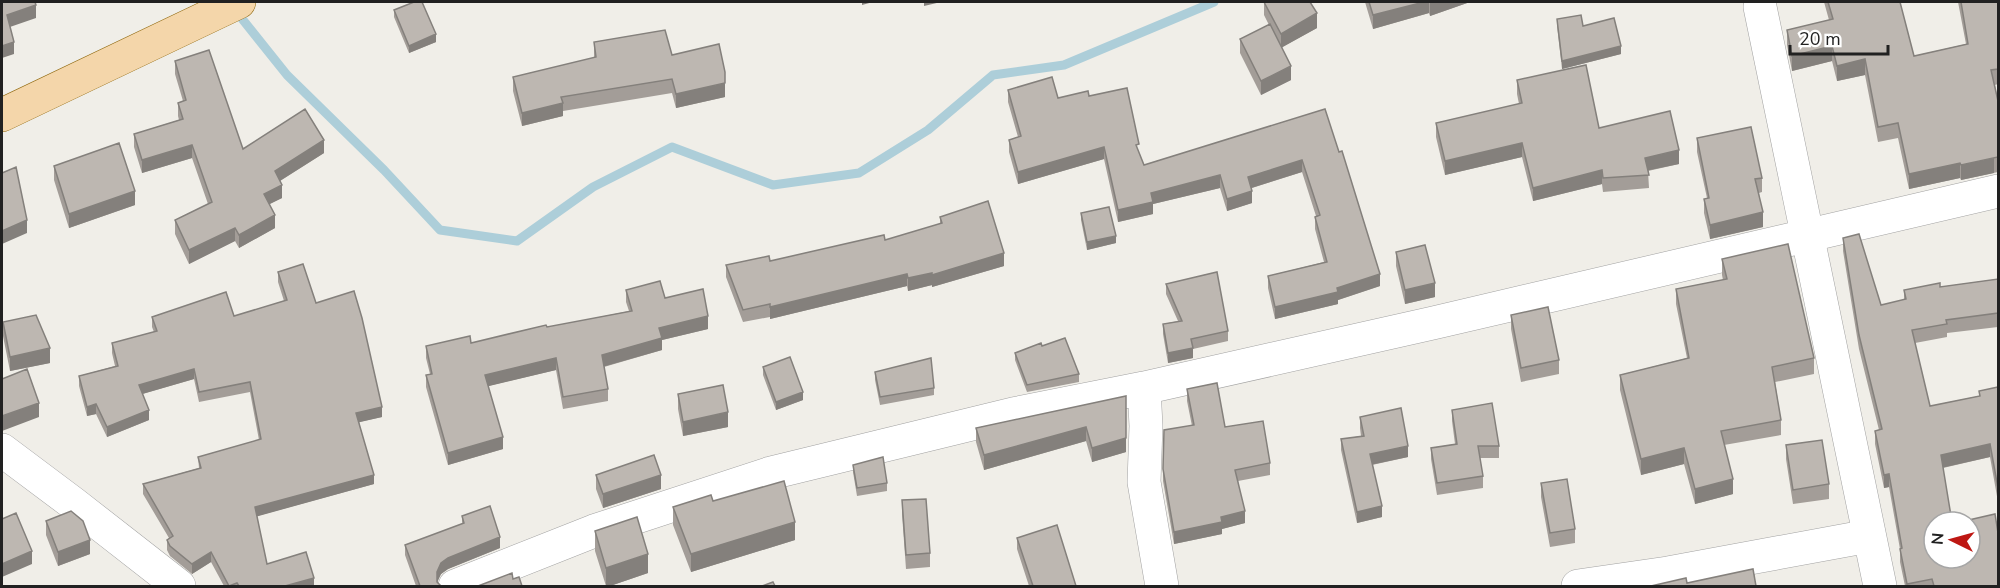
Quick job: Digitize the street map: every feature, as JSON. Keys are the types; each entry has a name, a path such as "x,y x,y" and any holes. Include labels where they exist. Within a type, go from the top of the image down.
{"main road":[{"path":"2,115 239,2"}],"street":[{"path":"1760,7 1880,586"},
{"path":"455,586 594,531 771,473 1013,414 1144,388 1422,326 1998,191"},
{"path":"1144,388 1146,432 1144,482 1162,586"},
{"path":"2,450 179,586"},
{"path":"1578,586 1668,573 1869,536"}],"building":[{"path":"2,2 35,2 36,5 7,15 14,42 2,46"},
{"path":"414,2 422,2 436,34 409,46 394,10"},
{"path":"1264,2 1310,2 1317,13 1281,34"},
{"path":"1369,2 1424,2 1373,15"},
{"path":"1828,2 1900,2 1914,56 1968,44 1961,2 1998,2 1998,69 1991,70 1998,101 1998,157 1909,174 1898,123 1878,127 1865,59 1837,66 1832,46 1792,56 1787,30 1833,19"},
{"path":"1581,15 1583,26 1614,18 1621,46 1562,61 1557,19"},
{"path":"1270,24 1291,66 1261,81 1240,39"},
{"path":"665,30 672,55 719,44 725,83 676,94 672,79 561,97 563,103 522,113 513,77 596,57 594,42"},
{"path":"209,50 243,149 305,109 324,140 275,171 282,185 264,194 275,215 239,235 235,228 189,250 175,220 212,202 192,145 142,160 134,134 183,119 178,103 186,100 175,61"},
{"path":"1586,65 1599,128 1670,111 1679,150 1645,158 1649,175 1603,178 1602,170 1533,188 1522,143 1445,161 1436,123 1522,103 1517,80"},
{"path":"1052,77 1058,98 1088,91 1089,96 1127,88 1139,144 1136,145 1144,165 1325,109 1339,152 1342,151 1380,274 1337,288 1338,292 1275,307 1268,276 1327,262 1315,217 1320,215 1302,160 1248,177 1252,191 1227,199 1220,175 1151,193 1153,202 1118,210 1104,147 1018,172 1009,140 1021,136 1008,90"},
{"path":"1751,127 1762,178 1755,179 1763,212 1710,225 1704,199 1709,198 1697,138"},
{"path":"119,143 135,191 69,214 54,166"},
{"path":"16,167 27,220 2,231 2,173"},
{"path":"988,201 1004,253 932,275 932,273 908,278 907,274 770,307 770,304 743,310 726,265 769,256 770,261 884,235 885,240 942,223 940,217"},
{"path":"1109,207 1116,236 1087,242 1081,213"},
{"path":"1859,234 1881,305 1906,299 1904,290 1940,283 1940,287 1998,279 1998,313 1946,320 1947,324 1912,330 1930,406 1980,396 1979,391 1998,387 1998,488 1990,444 1941,455 1950,510 1922,510 1922,570 1982,570 1982,517 1995,514 1998,533 1998,586 1934,586 1932,579 1907,584 1889,474 1884,475 1875,431 1882,429 1859,335 1843,238"},
{"path":"1788,244 1814,358 1772,367 1781,420 1721,431 1733,479 1695,489 1684,448 1641,459 1620,375 1689,358 1676,289 1727,279 1722,259"},
{"path":"1425,245 1435,283 1405,290 1396,252"},
{"path":"303,264 316,303 354,291 382,407 356,413 374,475 255,507 267,564 306,552 314,578 285,586 239,586 237,583 229,586 211,552 192,564 170,546 167,540 173,536 143,484 201,468 198,457 261,439 250,382 199,392 194,369 139,385 149,410 107,427 96,404 87,407 79,376 118,366 112,343 157,331 152,317 226,292 234,316 287,300 278,272"},
{"path":"1217,272 1228,331 1191,339 1193,348 1168,353 1163,324 1182,321 1166,284"},
{"path":"660,281 665,298 703,289 708,316 659,328 662,338 602,355 608,389 563,397 556,358 485,375 503,437 448,453 426,375 432,374 426,346 470,336 471,343 546,325 547,327 632,311 626,290"},
{"path":"1548,307 1559,360 1521,368 1511,315"},
{"path":"36,315 50,348 10,357 3,322"},
{"path":"1065,338 1079,374 1027,385 1015,353 1041,343 1042,346"},
{"path":"790,357 803,392 776,402 763,367"},
{"path":"931,358 934,388 880,397 875,372"},
{"path":"27,369 39,403 2,416 2,379"},
{"path":"1217,383 1225,427 1263,421 1270,463 1235,470 1245,511 1221,517 1222,522 1174,532 1163,469 1164,430 1194,425 1187,389"},
{"path":"723,385 728,412 683,422 678,394"},
{"path":"1126,396 1126,438 1092,448 1086,427 984,455 976,428"},
{"path":"1492,403 1499,446 1478,446 1483,476 1437,483 1431,448 1457,444 1452,410"},
{"path":"1401,408 1408,446 1370,454 1382,506 1357,512 1341,439 1364,436 1360,417"},
{"path":"1822,440 1829,484 1793,490 1786,445"},
{"path":"654,455 661,475 603,494 596,475"},
{"path":"883,457 887,483 857,488 853,465"},
{"path":"1567,479 1575,529 1550,533 1541,483"},
{"path":"784,481 795,522 691,554 673,507 711,495 713,501"},
{"path":"926,499 930,553 906,555 902,500"},
{"path":"490,506 500,537 441,563 437,572 437,582 441,586 420,586 405,545 464,523 462,516"},
{"path":"71,511 83,521 90,540 58,552 46,521"},
{"path":"16,513 32,551 2,564 2,519"},
{"path":"637,517 648,554 606,568 595,531"},
{"path":"1057,525 1076,586 1033,586 1017,538"},
{"path":"1753,569 1756,586 1651,586 1686,578 1687,583"},
{"path":"512,573 513,579 519,577 522,586 478,586"},
{"path":"773,582 775,586 762,586"}],"waterway":[{"path":"235,10 287,75 384,170 440,230 517,241 593,187 672,147 773,185 859,173 928,130 993,75 1064,65 1214,2"}]}
